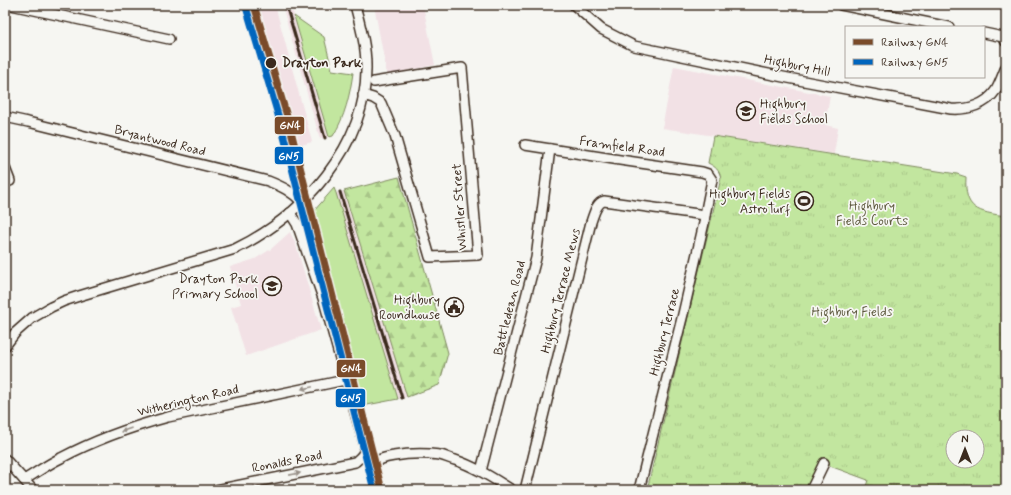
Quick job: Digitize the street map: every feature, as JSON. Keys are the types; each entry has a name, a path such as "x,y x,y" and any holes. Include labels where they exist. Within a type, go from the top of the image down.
{"street":[{"path":"11,5 169,39"},
{"path":"5,346 22,326 32,318 51,307 79,296 235,249 254,239 290,213 302,202 322,181 336,161 354,127 364,95 366,73 365,53 355,5"},
{"name":"Highbury Hill","path":"574,5 601,29 634,46 781,77 951,109 961,110 972,107 982,103 990,97 996,89 1006,67"},
{"path":"847,6 944,26"},
{"path":"985,33 1003,37 1006,42"},
{"name":"Whistler Street","path":"364,95 378,100 381,103 397,144 430,257 478,255 462,68 374,82"},
{"name":"Bryantwood Road","path":"5,117 268,181 284,187 302,202"},
{"name":"Framfield Road","path":"524,145 702,172 711,176 712,180"},
{"name":"Battledean Road","path":"481,471 536,258 550,149"},
{"path":"5,168 10,181"},
{"name":"Highbury Terrace","path":"639,490 683,314 704,223 712,180"},
{"name":"Highbury Terrace Mews","path":"525,490 591,222 598,205 604,201 705,215"},
{"path":"290,213 297,224 324,301 345,380"},
{"name":"Ronalds Road","path":"216,490 355,462 362,456 364,445 345,380"},
{"name":"Witherington Road","path":"24,480 60,458 100,439 146,423 168,417 345,380"},
{"path":"376,490 372,474 374,464 378,460 386,457 409,453 441,455 481,471 512,490"},
{"path":"5,459 33,490"},
{"path":"811,490 824,463"}],"shaded area":[{"path":"243,5 275,5 312,142 288,149"},
{"path":"282,5 291,5 329,137 320,139"},
{"path":"374,5 423,5 435,65 387,75"},
{"name":"Highbury Fields School","path":"674,66 830,96 825,125 838,128 834,154 662,128"},
{"path":"344,191 407,397 398,399 336,193"},
{"name":"Drayton Park Primary School","path":"290,232 296,245 321,330 246,356 231,307 241,304 230,267 255,259 271,249"}],"green space":[{"path":"294,16 324,37 332,70 353,73 341,121 333,136 329,137"},
{"name":"Highbury Fields","path":"713,136 957,174 966,177 967,196 970,203 981,211 1006,216 1006,490 865,490 868,480 819,462 806,490 647,490 721,178 717,169 708,163"},
{"path":"399,177 448,353 439,385 407,397 344,191"},
{"path":"334,188 398,399 362,406 332,298 307,219"}],"railway":[{"path":"286,5 325,138"},
{"path":"340,192 402,398"}],"rail line":[{"name":"GN4","path":"254,5 289,123 382,490"},
{"name":"GN5","path":"246,7 281,125 374,490"}],"place":[{"name":"Drayton Park","path":"271,63"},
{"name":"Highbury Fields School","path":"746,111"},
{"name":"Highbury Fields AstroTurf","path":"804,201"},
{"name":"Drayton Park Primary School","path":"272,286"},
{"name":"Highbury Roundhouse","path":"454,307"}],"park label":[{"name":"Highbury Fields Courts","path":"872,214"}]}
